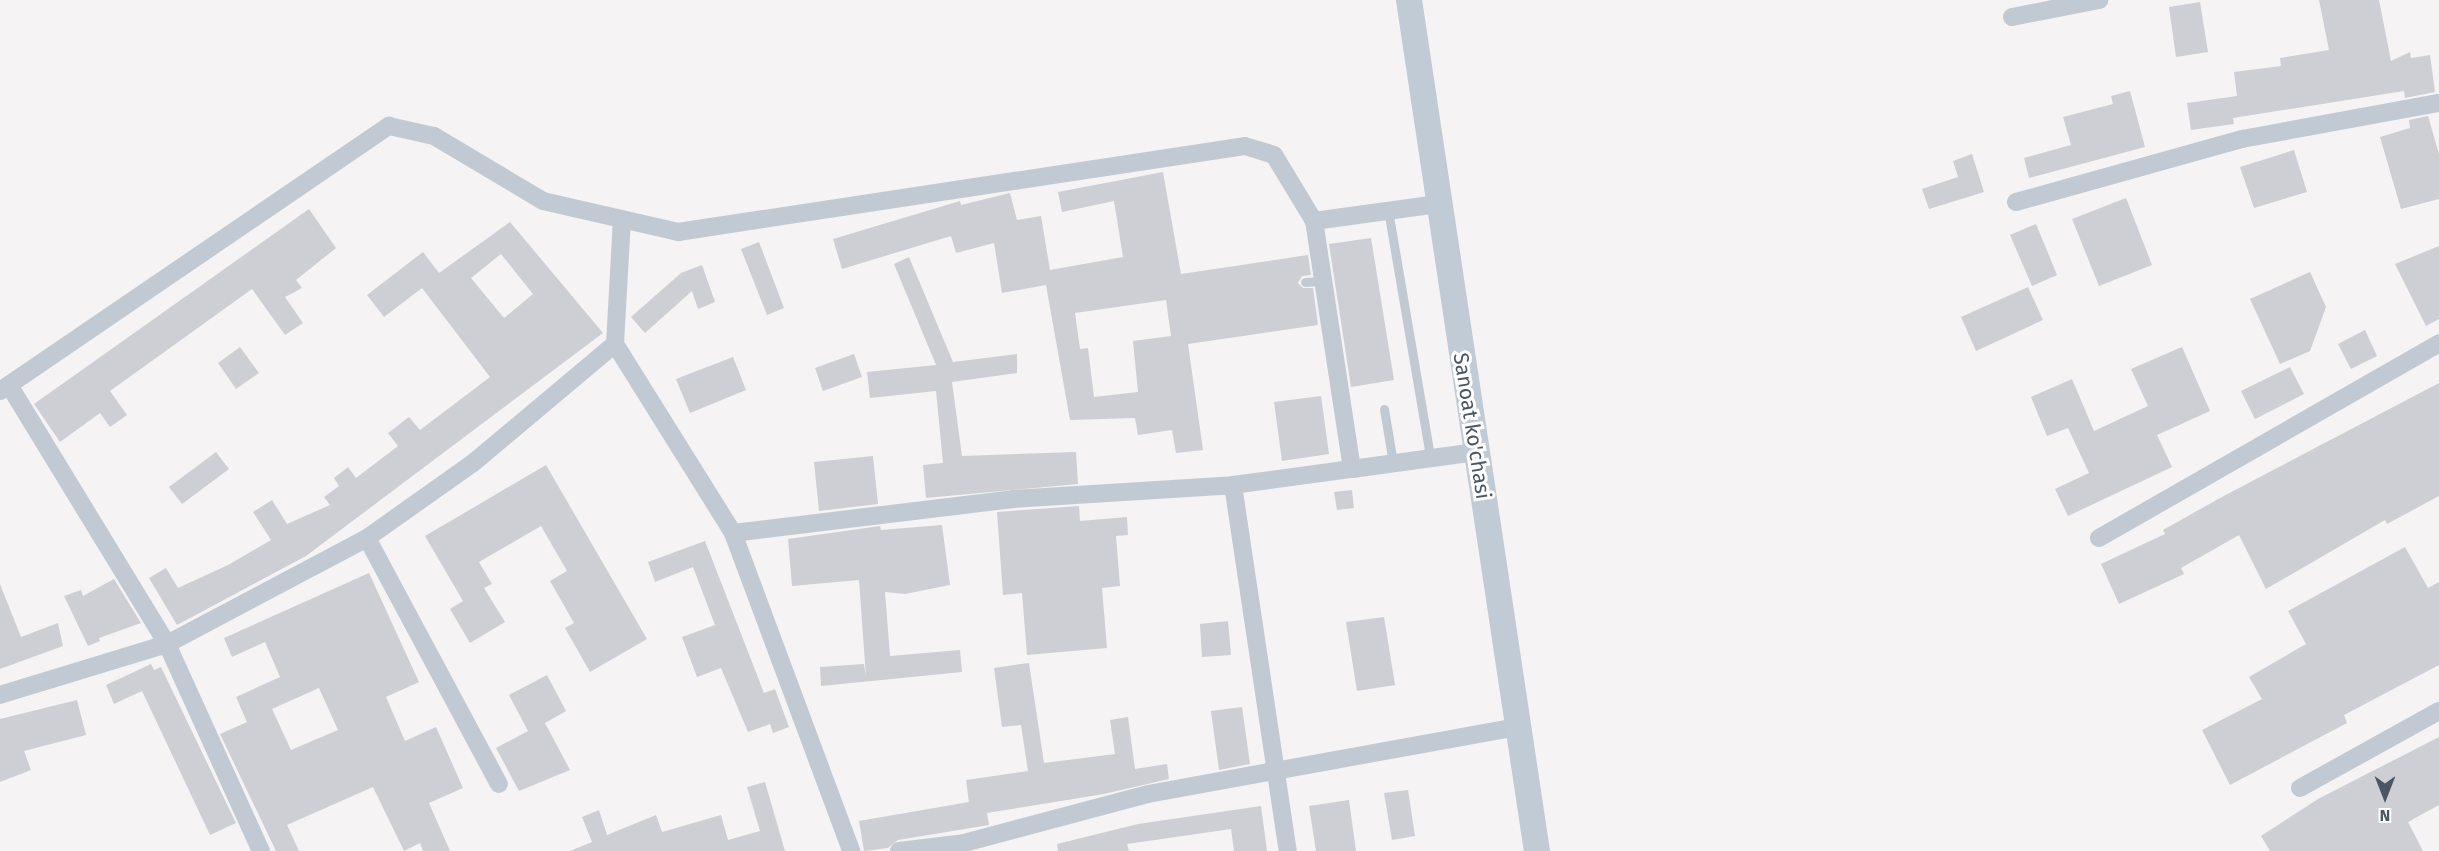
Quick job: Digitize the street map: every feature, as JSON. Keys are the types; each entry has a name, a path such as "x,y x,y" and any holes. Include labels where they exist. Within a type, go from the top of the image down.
{"main road":[{"name":"Sanoat ko'chasi","path":"1409,0 1537,851"}],"street":[{"path":"2012,17 2099,0"},
{"path":"2016,202 2242,139 2439,103"},
{"path":"261,851 167,644 4,388 390,126 434,136 543,201 678,232 1245,146 1274,155 1314,221 1314,282 1352,469"},
{"path":"1314,221 1438,204"},
{"path":"622,219 615,344 733,533 851,851"},
{"path":"2099,538 2439,343"},
{"path":"0,695 167,644 367,538 473,463 615,344"},
{"path":"733,533 1013,499 1233,485 1476,452"},
{"path":"1233,485 1274,771 1288,851"},
{"path":"367,538 499,784"},
{"path":"2300,788 2439,711"},
{"path":"899,851 964,843 1148,794 1518,727"}],"lane":[{"path":"1388,210 1430,458"},
{"path":"1384,409 1393,463"}],"building":[{"path":"2319,0 2379,0 2391,61 2410,52 2411,58 2430,55 2435,92 2405,98 2404,91 2233,118 2234,124 2191,130 2187,103 2237,96 2234,72 2281,66 2280,58 2329,50"},
{"path":"2200,2 2208,52 2176,57 2169,7"},
{"path":"2130,91 2145,147 2029,178 2024,158 2071,145 2063,117 2113,104 2111,96"},
{"path":"2428,116 2439,154 2439,199 2401,209 2380,137 2410,128 2409,120"},
{"path":"2294,150 2307,192 2254,208 2240,167"},
{"path":"1972,154 1984,192 1929,209 1922,189 1958,177 1953,161"},
{"path":"1163,172 1181,274 1308,255 1311,275 1302,276 1298,283 1303,288 1313,288 1318,325 1188,344 1203,450 1176,453 1172,430 1138,435 1135,418 1070,420 1046,285 1002,293 994,243 956,253 951,236 842,269 833,239 960,201 961,205 1010,193 1017,220 1041,216 1050,270 1123,257 1114,201 1062,212 1058,192","holes":["1166,300 1171,336 1133,341 1138,392 1094,397 1088,348 1080,349 1075,313"]},
{"path":"2126,198 2152,265 2099,286 2072,219"},
{"path":"309,209 336,248 296,280 302,288 285,297 303,323 285,335 252,289 110,391 127,415 110,427 100,413 60,442 34,404"},
{"path":"510,222 603,333 306,556 177,625 149,578 166,568 178,588 228,565 271,540 253,512 272,500 287,524 330,505 324,497 339,486 334,478 348,467 356,478 398,446 388,433 409,417 420,430 490,377 422,288 384,317 367,295 423,252 439,273","holes":["501,254 533,294 504,318 471,278"]},
{"path":"2036,224 2057,275 2032,286 2010,235"},
{"path":"1371,238 1394,380 1351,387 1329,244"},
{"path":"759,242 784,308 767,315 741,249"},
{"path":"2439,246 2439,319 2426,326 2395,264"},
{"path":"909,257 953,362 1017,354 1017,373 952,382 962,456 1076,452 1078,484 926,498 923,465 943,463 936,391 870,398 867,372 936,365 894,264"},
{"path":"702,265 715,302 698,309 692,291 645,333 631,317 681,273"},
{"path":"2310,272 2326,307 2310,351 2280,364 2250,299"},
{"path":"2028,287 2043,320 1976,351 1961,317"},
{"path":"2365,330 2377,356 2351,369 2338,344"},
{"path":"240,347 259,373 236,389 218,363"},
{"path":"2182,347 2210,411 2157,435 2172,467 2068,516 2055,489 2089,473 2068,428 2047,436 2031,397 2072,379 2094,431 2148,406 2131,369"},
{"path":"854,354 862,377 823,391 815,368"},
{"path":"733,357 746,390 690,413 676,379"},
{"path":"2290,367 2304,394 2255,419 2241,391"},
{"path":"2439,383 2439,496 2387,524 2385,520 2266,589 2239,535 2181,568 2184,574 2119,604 2101,564 2165,534 2163,530 2220,498"},
{"path":"1321,396 1329,454 1282,461 1274,402"},
{"path":"216,452 229,469 182,504 169,487"},
{"path":"873,456 878,504 819,511 814,462"},
{"path":"546,465 647,639 590,672 565,628 574,623 550,581 567,571 541,526 479,562 492,584 484,588 505,622 470,643 450,609 463,601 425,536"},
{"path":"1352,490 1354,508 1337,510 1334,492"},
{"path":"1079,506 1080,521 1127,517 1128,535 1116,536 1120,586 1102,588 1107,648 1027,655 1022,593 1003,595 997,512"},
{"path":"942,525 950,585 905,594 885,592 890,656 960,650 962,672 821,686 820,667 864,664 866,677 859,580 792,586 788,539 880,526 881,530"},
{"path":"705,541 764,693 775,689 789,727 773,733 770,724 748,732 721,668 697,677 682,637 715,625 693,567 655,582 648,562"},
{"path":"2405,547 2428,588 2439,582 2439,665 2344,715 2347,723 2230,785 2202,730 2262,699 2249,677 2306,644 2288,611"},
{"path":"369,573 419,682 386,697 405,741 436,727 463,788 429,803 450,851 423,851 420,843 404,851 373,787 287,825 299,851 276,851 220,734 247,722 236,697 280,677 265,642 232,657 224,638","holes":["319,688 338,730 291,750 272,709"]},
{"path":"114,579 141,623 99,638 100,641 88,646 64,596 81,590 83,596"},
{"path":"0,584 21,637 58,623 63,646 0,669"},
{"path":"1384,617 1395,685 1357,691 1346,622"},
{"path":"1228,621 1231,655 1202,657 1200,624"},
{"path":"1029,663 1044,763 1115,754 1110,720 1128,717 1135,769 1167,764 1169,779 1104,794 987,813 989,825 898,840 888,848 864,851 859,821 969,802 966,780 1028,771 1021,725 1002,727 994,668"},
{"path":"151,664 154,670 161,667 236,823 210,835 142,691 114,704 106,685"},
{"path":"547,675 566,711 545,723 570,770 519,791 496,748 528,731 509,695"},
{"path":"77,700 86,735 24,751 31,770 0,782 0,719"},
{"path":"1242,707 1250,764 1219,770 1211,711"},
{"path":"2439,737 2439,805 2408,822 2423,851 2270,851 2261,836 2318,799"},
{"path":"765,782 785,851 570,851 592,842 582,817 599,810 607,835 656,815 662,832 721,815 728,840 760,831 747,787"},
{"path":"1408,790 1415,836 1392,840 1384,793"},
{"path":"1349,800 1356,851 1316,851 1309,806"},
{"path":"1261,806 1267,851 1234,851 1231,829 1127,844 1129,851 1058,851 1057,844 1138,824"}]}
